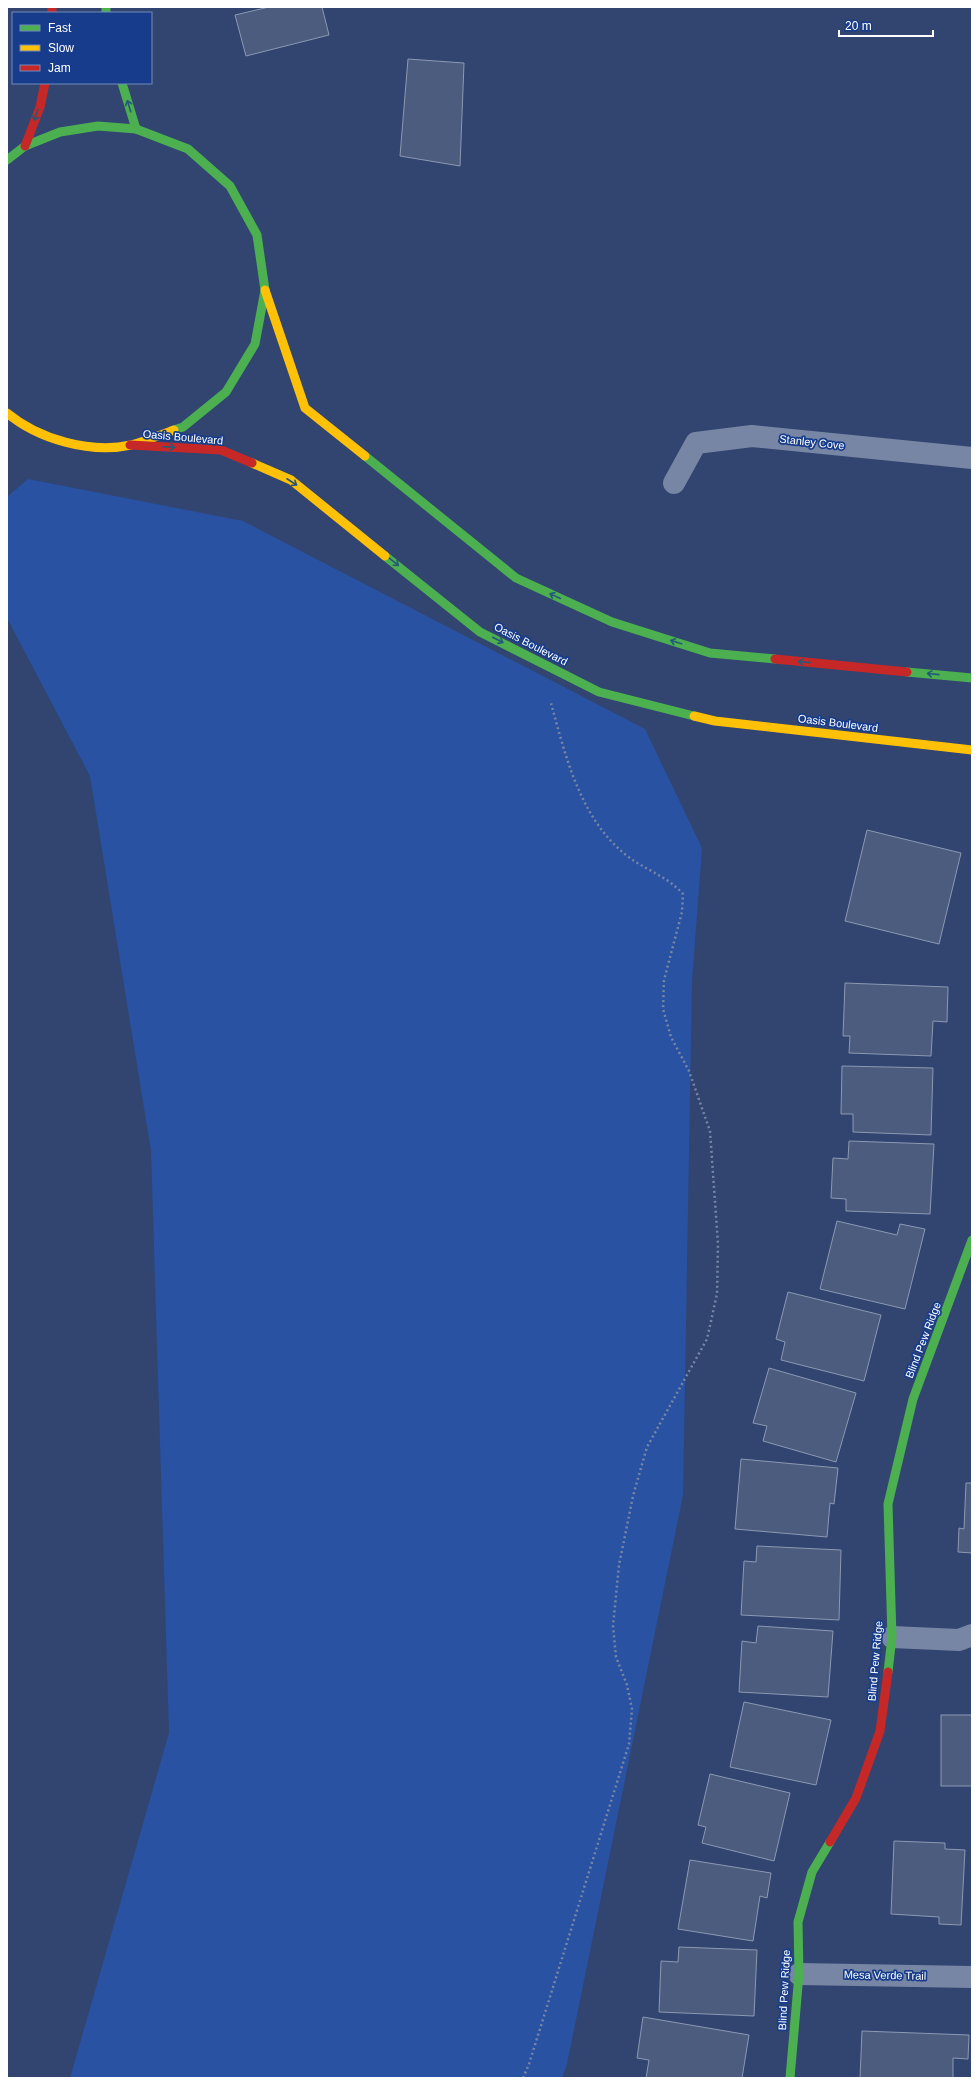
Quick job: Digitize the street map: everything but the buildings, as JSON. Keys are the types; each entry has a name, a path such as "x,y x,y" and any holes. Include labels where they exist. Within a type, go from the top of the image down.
{"main road":[{"path":"25,146 40,107 45,84"},
{"path":"122,84 136,129"},
{"name":"Oasis Boulevard","path":"7,160 25,146 60,132 98,126 136,129 188,149 230,186 257,235 265,290 305,408 516,578 612,622 710,653 972,678"},
{"name":"Oasis Boulevard","path":"130,445 183,427 226,392 255,344 265,290"},
{"name":"Oasis Boulevard","path":"7,413 17,425 55,440 92,447 130,445 221,450 292,480 480,632 599,692 715,721 972,750"},
{"name":"Blind Pew Ridge","path":"790,2078 799,1974 798,1922 812,1872 856,1798 880,1731 892,1637 888,1504 913,1399 967,1271 972,1240"}],"street":[{"name":"Stanley Cove","path":"674,482 696,443 752,436 972,458"},
{"path":"892,1637 959,1640 972,1635"},
{"name":"Mesa Verde Trail","path":"799,1974 972,1977"}],"path":[{"path":"523,2078 562,1963 629,1744 632,1710 626,1685 616,1656 613,1626 619,1565 633,1496 647,1447 707,1339 717,1287 718,1244 710,1131 689,1071 670,1037 664,1009 664,980 682,912 683,894 671,882 630,858 604,834 588,809 570,770 550,703"}],"shaded area":[{"path":"28,479 243,521 645,729 702,848 692,981 683,1495 567,2064 562,2078 70,2078 169,1733 151,1151 90,776 7,618 7,497"}],"traffic: fast":[{"path":"106,7 106,12"},
{"path":"122,84 136,129"},
{"path":"7,160 25,146 60,132 98,126 136,129 188,149 230,186 257,235 265,290 255,344 226,392 183,427 174,430"},
{"path":"365,456 516,578 612,622 710,653 775,659"},
{"path":"385,556 480,632 599,692 694,716"},
{"path":"907,672 972,678"},
{"path":"888,1672 892,1637 888,1504 913,1399 972,1240"},
{"path":"790,2078 799,1974 798,1922 812,1872 830,1842"}],"traffic: slow":[{"path":"265,290 305,408 365,456"},
{"path":"7,413 20,422 49,437 82,446 115,447 131,445 174,430"},
{"path":"252,463 291,480 385,556"},
{"path":"694,716 715,721 972,750"}],"traffic: jam":[{"path":"52,7 52,12"},
{"path":"25,146 40,107 45,84"},
{"path":"130,445 221,450 252,463"},
{"path":"775,659 907,672"},
{"path":"830,1842 856,1798 880,1731 888,1672"}]}
